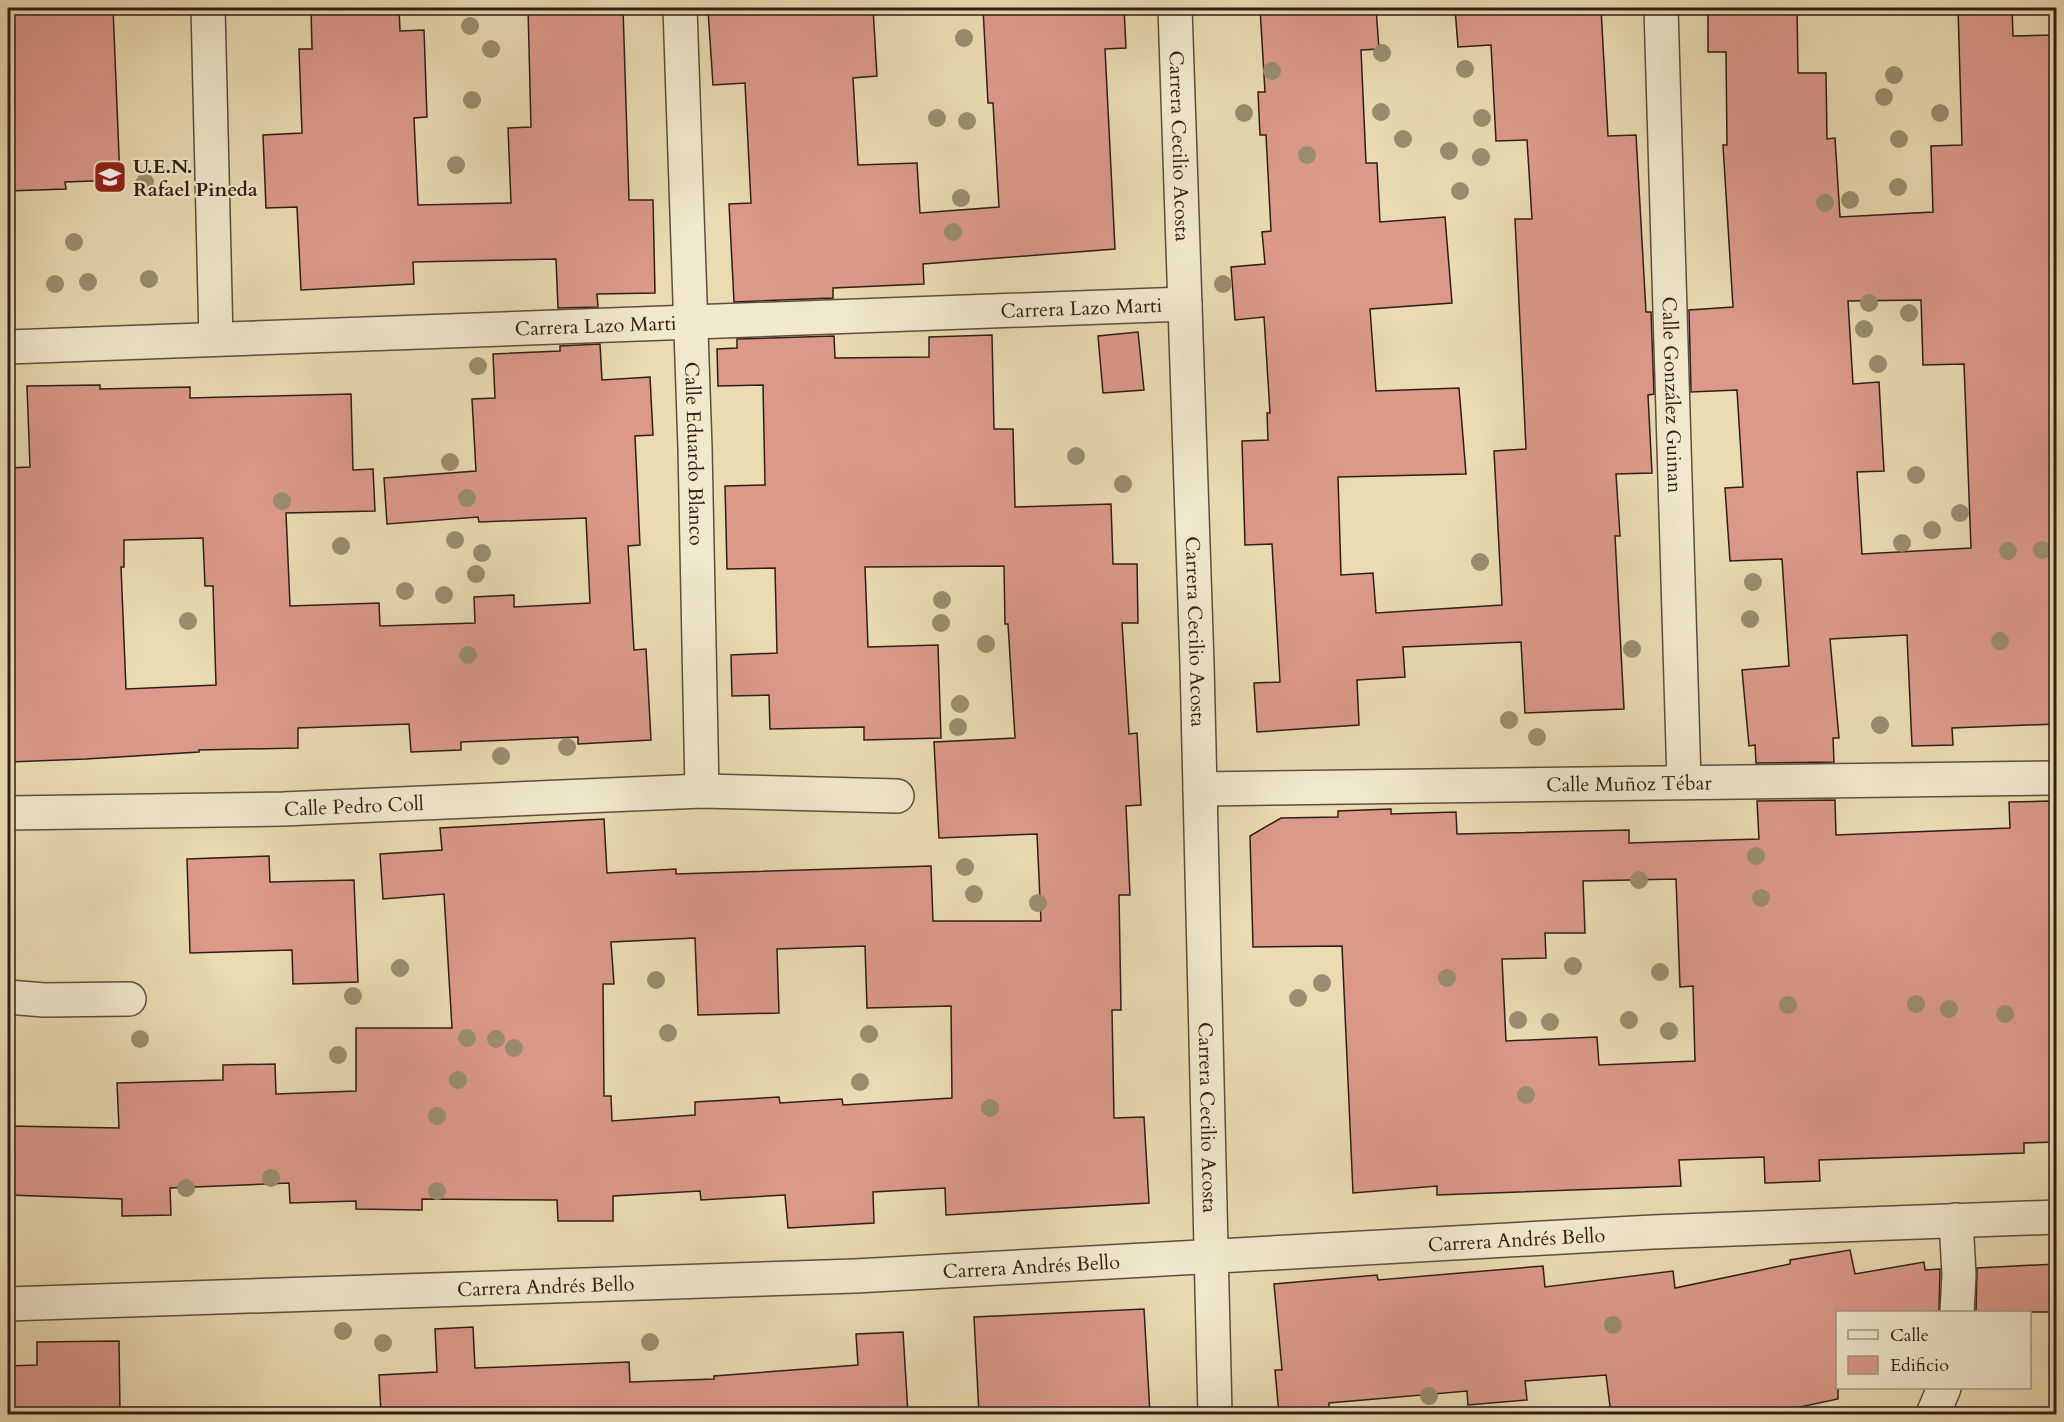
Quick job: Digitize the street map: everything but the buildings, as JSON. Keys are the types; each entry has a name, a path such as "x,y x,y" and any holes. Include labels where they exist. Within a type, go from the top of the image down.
{"street":[{"path":"208,8 216,339"},
{"name":"Calle Eduardo Blanco","path":"680,8 702,791"},
{"name":"Carrera Cecilio Acosta","path":"1175,8 1200,789 1215,1414"},
{"name":"Calle González Guinan","path":"1661,8 1684,782"},
{"name":"Carrera Lazo Marti","path":"8,347 1185,304"},
{"name":"Calle Muñoz Tébar","path":"1200,789 2056,778"},
{"name":"Calle Pedro Coll","path":"8,813 283,809 702,791 897,796"},
{"path":"8,997 44,1000 129,999"},
{"name":"Carrera Andrés Bello","path":"8,1304 855,1276 1653,1232 2056,1217"},
{"path":"1956,1220 1959,1275 1957,1311"},
{"path":"1933,1414 1944,1389"}],"place":[{"name":"U.E.N. Rafael Pineda","path":"110,177"}]}
